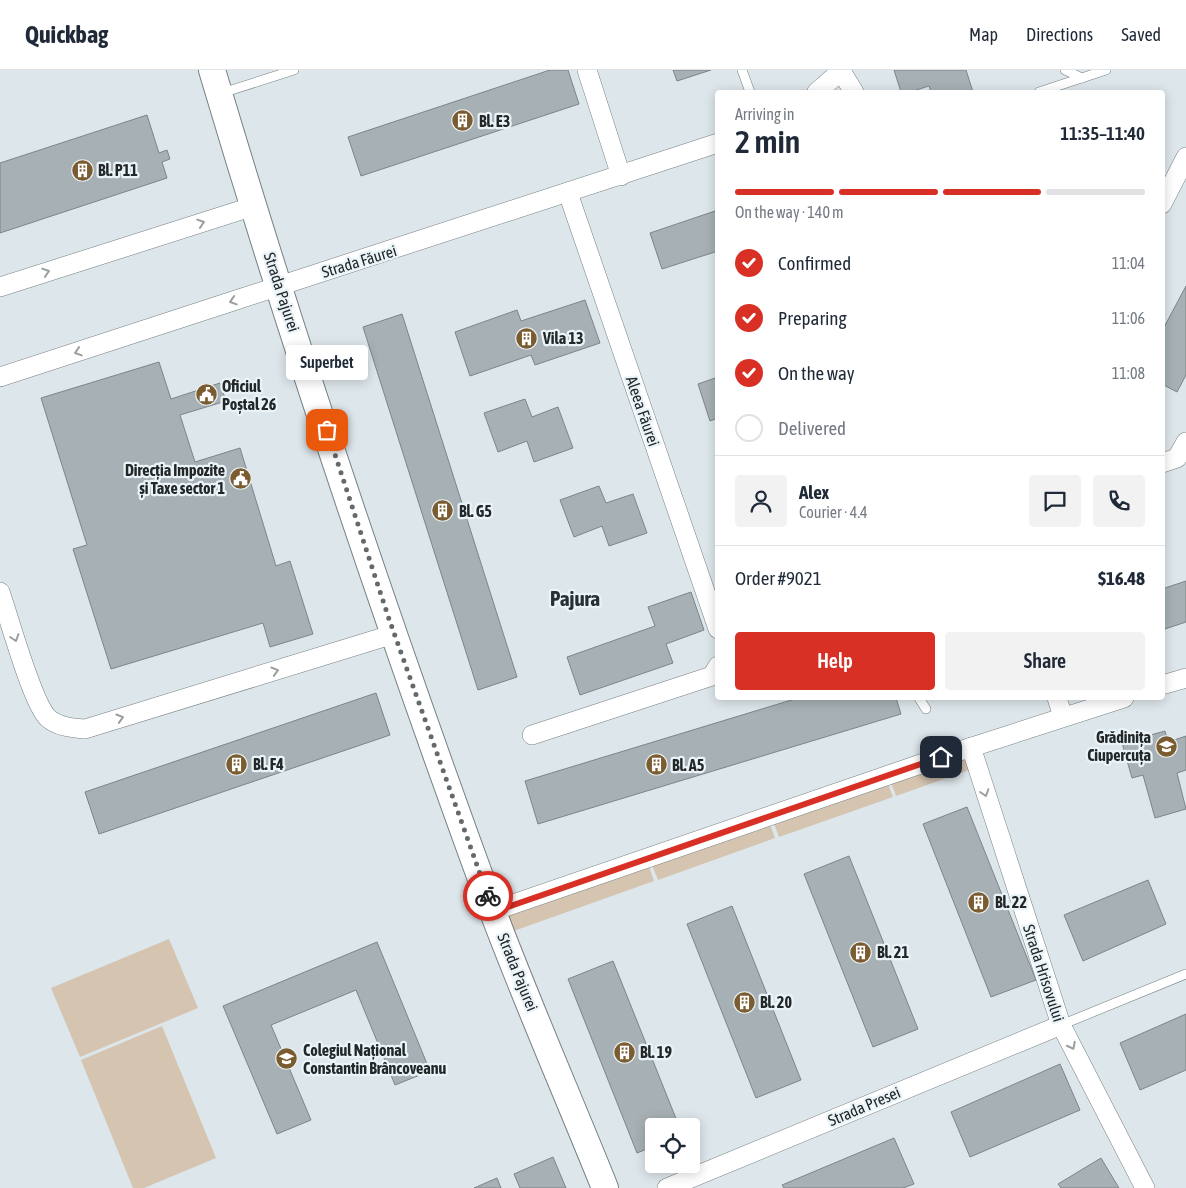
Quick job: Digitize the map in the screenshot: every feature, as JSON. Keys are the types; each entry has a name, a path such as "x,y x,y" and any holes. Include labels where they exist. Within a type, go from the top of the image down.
{"street":[{"path":"587,70 621,176"},
{"path":"819,90 841,70 853,90"},
{"name":"Strada Pajurei","path":"216,82 279,286 394,634 493,912 605,1188"},
{"name":"Strada Făurei","path":"0,377 715,145"},
{"path":"1165,198 1186,157"},
{"name":"Aleea Făurei","path":"568,193 715,620"},
{"path":"0,287 254,206"},
{"path":"0,592 36,700 48,718 65,727 85,729 394,634"},
{"path":"532,735 712,676 715,671"},
{"path":"1165,684 1186,678"},
{"path":"1058,700 1064,717"},
{"path":"493,912 970,747 1118,700"},
{"name":"Strada Hrisovului","path":"970,747 1061,1025 1145,1188"},
{"name":"Strada Presei","path":"667,1188 1061,1025"}],"lane":[{"path":"216,82 294,70"},
{"path":"742,70 749,90"},
{"path":"1065,70 1082,78"},
{"path":"1045,90 1106,70"},
{"path":"920,700 926,709"},
{"path":"1061,1025 1186,974"}],"shaded area":[{"path":"969,749 975,768 896,796 889,777"},
{"path":"886,778 893,797 779,837 772,818"},
{"path":"768,819 775,838 658,880 650,860"},
{"path":"647,861 654,881 505,934 497,913"},
{"path":"169,939 198,1008 80,1057 51,988"},
{"path":"162,1026 216,1158 144,1188 133,1188 81,1060"}],"building":[{"name":"Bl. E3","path":"550,70 568,70 579,104 361,176 348,137"},
{"path":"673,70 711,70 677,81"},
{"path":"894,70 966,70 972,90 930,90 929,86 916,90 900,90"},
{"name":"Bl. P11","path":"147,115 159,153 167,150 170,159 162,162 167,178 0,233 0,163"},
{"path":"715,211 715,252 662,269 650,233"},
{"path":"1186,286 1186,375 1177,392 1165,386 1165,325"},
{"name":"Vila 13","path":"585,300 600,343 535,365 531,355 470,376 455,332 517,310 521,321"},
{"name":"Bl. G5","path":"402,314 517,677 478,690 363,327"},
{"path":"159,362 171,399 220,383 226,401 180,415 195,462 240,448 276,566 290,561 313,634 270,647 263,623 111,669 73,549 87,545 41,398"},
{"path":"715,378 715,419 710,421 698,384"},
{"path":"525,399 532,417 558,407 573,448 534,462 527,441 498,452 484,413"},
{"path":"599,486 606,503 633,494 647,533 609,546 602,526 574,537 560,500"},
{"path":"1186,581 1186,622 1165,629 1165,588"},
{"path":"691,592 704,630 666,644 673,663 580,695 567,657 655,626 648,607"},
{"name":"Bl. F4","path":"376,693 390,735 99,834 85,792"},
{"name":"Bl. A5","path":"791,700 897,700 901,714 538,824 525,781"},
{"path":"1165,731 1168,742 1186,736 1186,770 1177,773 1186,809 1155,818 1143,775 1132,778 1122,743"},
{"name":"Bl. 22","path":"967,807 1036,980 991,997 923,824"},
{"name":"Bl. 21","path":"849,856 918,1029 873,1047 804,874"},
{"path":"1148,880 1166,924 1083,961 1064,915"},
{"name":"Bl. 20","path":"732,906 801,1080 756,1098 687,924"},
{"name":"Colegiul Național Constantin Brâncoveanu","path":"377,942 430,1071 395,1085 356,990 271,1025 311,1120 277,1134 223,1006"},
{"name":"Bl. 19","path":"613,961 676,1118 645,1118 645,1150 637,1153 568,979"},
{"path":"1186,1014 1186,1070 1140,1090 1120,1043"},
{"path":"1060,1064 1080,1110 970,1157 951,1112"},
{"path":"894,1138 914,1184 903,1188 784,1188 782,1185"},
{"path":"553,1157 566,1188 520,1188 514,1174"},
{"path":"1101,1158 1119,1188 1061,1188 1058,1184"},
{"path":"497,1178 501,1188 474,1188"}],"way so far":[{"path":"327,430 389,619 488,896"}],"place":[{"name":"Bl. E3","path":"463,121"},
{"name":"Bl. P11","path":"82,170"},
{"name":"Vila 13","path":"527,338"},
{"name":"Oficiul Poștal 26","path":"206,395"},
{"name":"Superbet","path":"327,430"},
{"name":"Direcția Impozite și Taxe sector 1","path":"241,479"},
{"name":"Bl. G5","path":"443,511"},
{"name":"Grădinița Ciupercuța","path":"1167,746"},
{"name":"Bl. F4","path":"237,764"},
{"name":"Bl. A5","path":"656,765"},
{"name":"Bl. 22","path":"979,902"},
{"name":"Bl. 21","path":"861,952"},
{"name":"Bl. 20","path":"744,1002"},
{"name":"Bl. 19","path":"624,1052"},
{"name":"Colegiul Național Constantin Brâncoveanu","path":"287,1059"}],"district":[{"name":"Pajura","path":"575,598"}],"route":[{"path":"488,896 493,912 941,757"}]}
